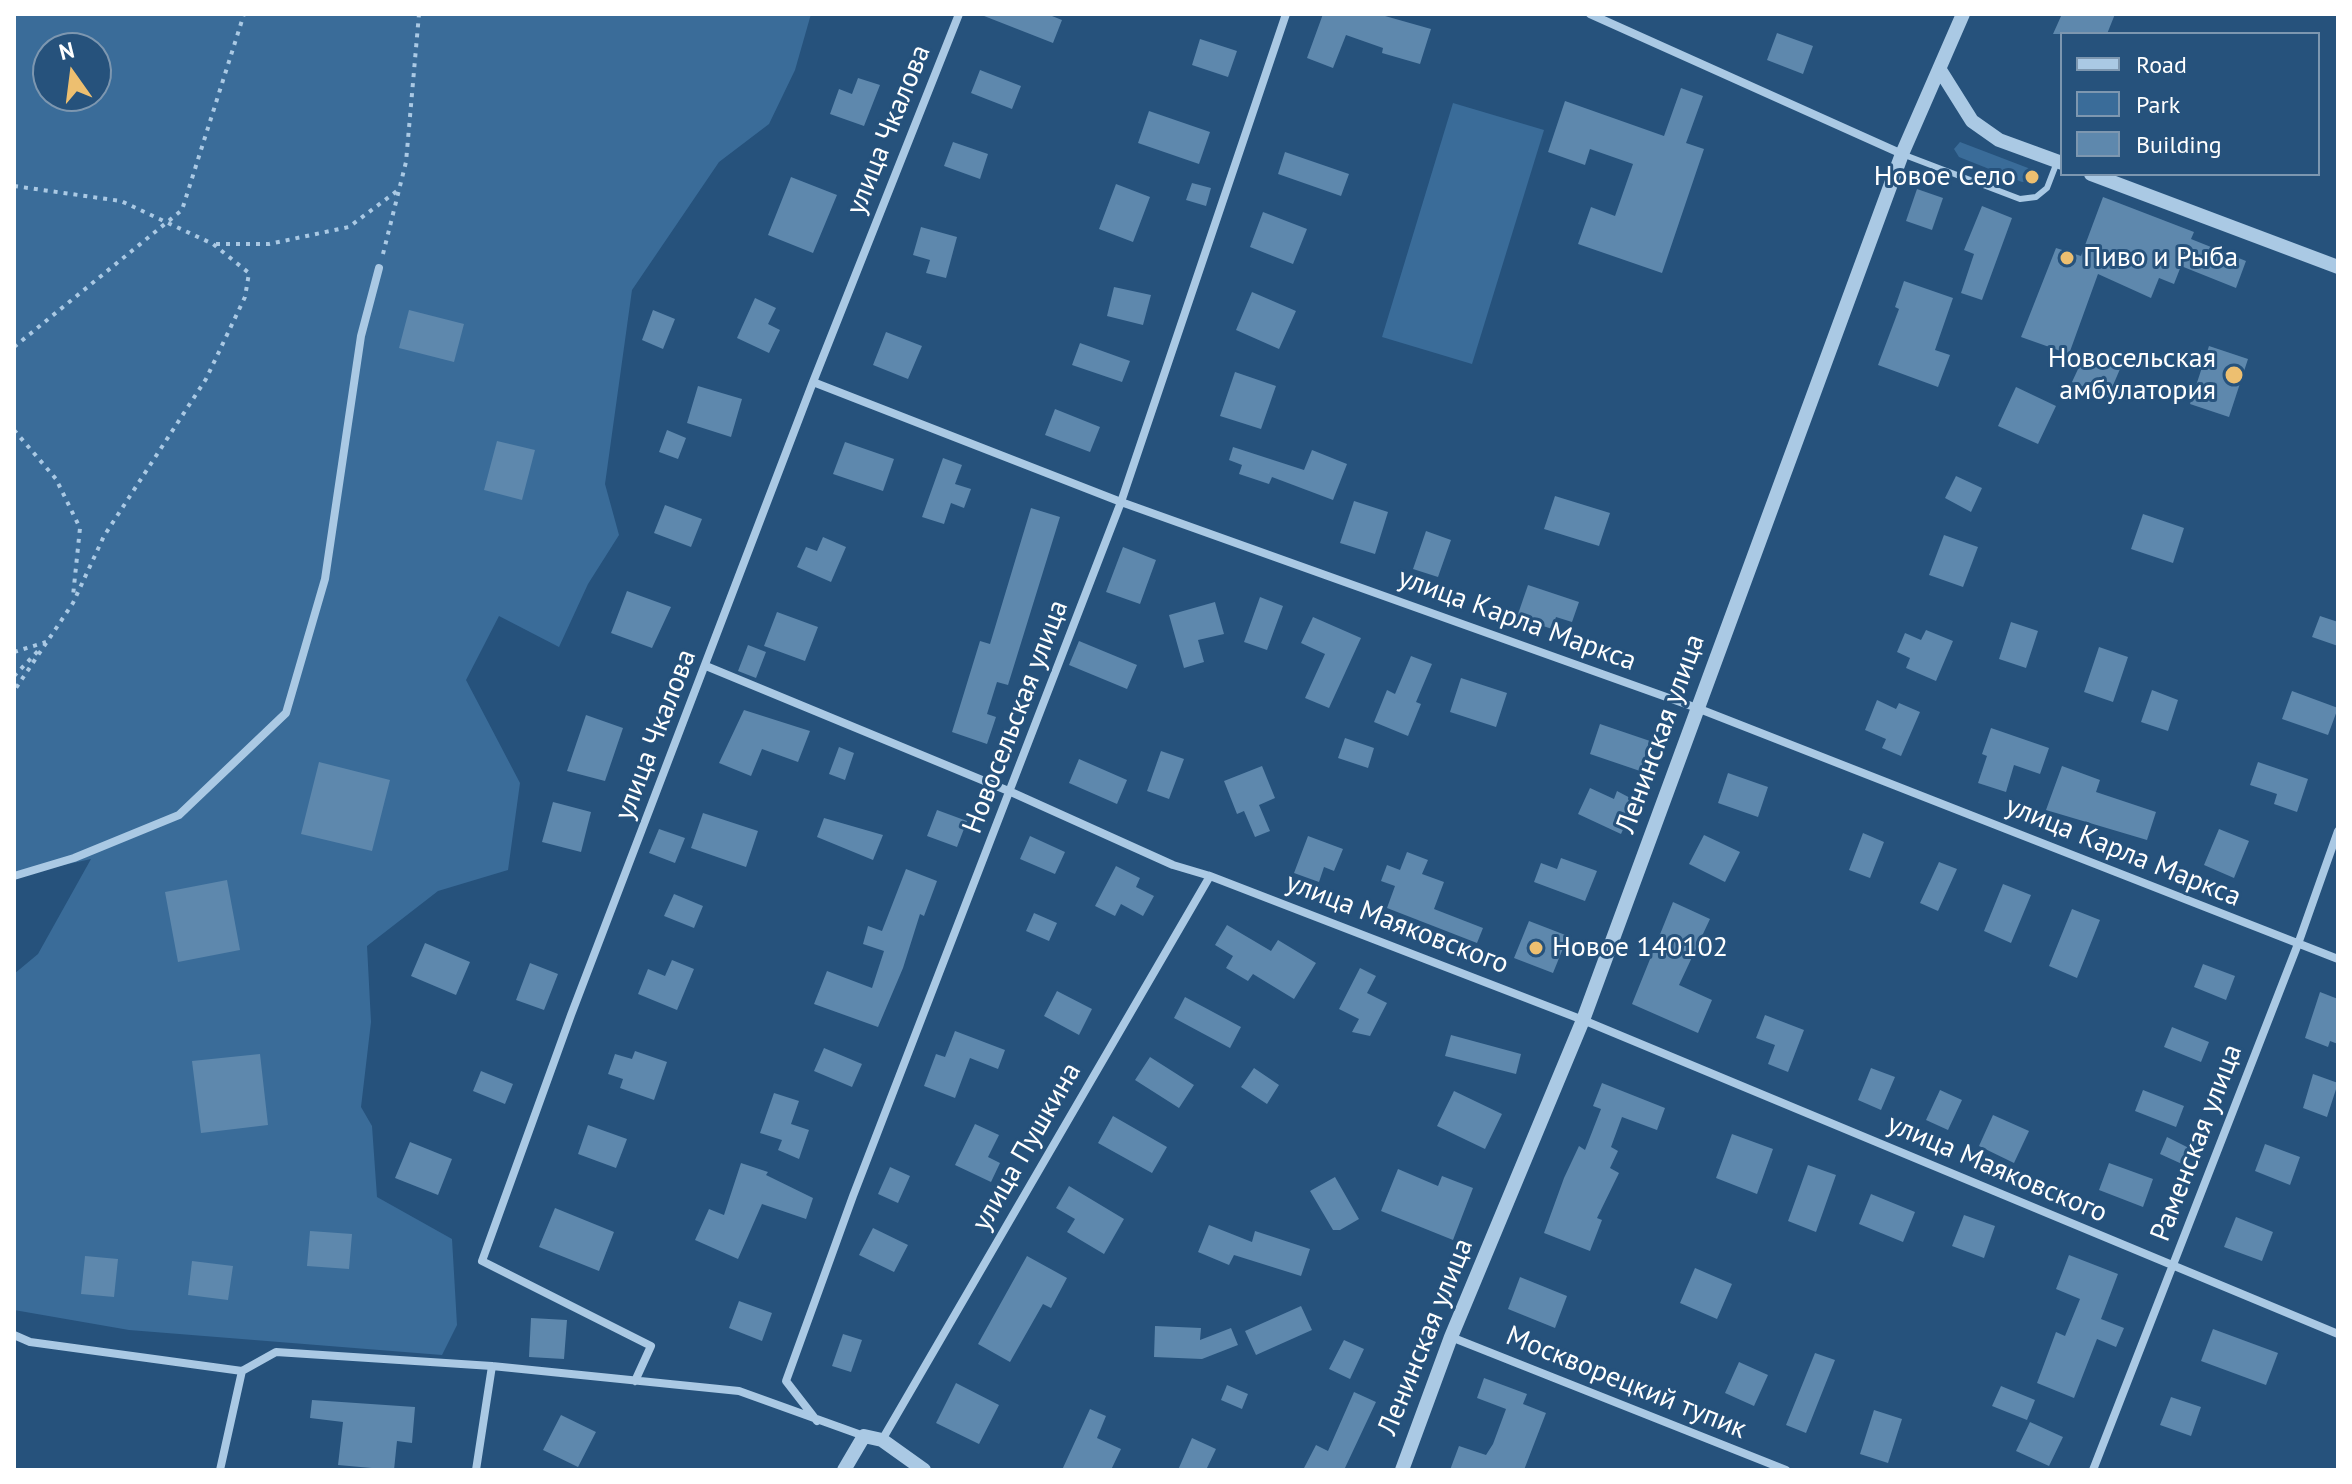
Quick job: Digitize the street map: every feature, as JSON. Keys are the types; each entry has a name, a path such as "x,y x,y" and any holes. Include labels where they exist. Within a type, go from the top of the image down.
{"street":[{"name":"улица Чкалова","path":"635,1381 651,1346 482,1261 571,1015 813,382 959,14"},
{"name":"Новосельская улица","path":"817,1421 786,1381 853,1196 1121,502 1286,14"},
{"path":"1590,14 1902,154"},
{"name":"Ленинская улица","path":"1402,1470 1451,1337 1583,1020 1902,154 1963,14"},
{"path":"1940,70 1972,121 1999,140 2060,162"},
{"path":"2096,176 2338,267"},
{"path":"14,876 74,858 179,815 286,713 325,579 361,336 379,268"},
{"name":"улица Карла Маркса","path":"813,382 1121,502 1697,708 2338,959"},
{"name":"улица Маяковского","path":"706,666 1011,792 1173,865 1210,876 1583,1020 2338,1334"},
{"name":"Раменская улица","path":"2093,1470 2298,944 2338,831"},
{"name":"улица Пушкина","path":"882,1440 1210,876"},
{"path":"14,1335 30,1342 242,1371 276,1352 492,1366 739,1391 817,1421 882,1440 924,1470"},
{"name":"Москворецкий тупик","path":"1451,1337 1786,1470"},
{"path":"476,1470 492,1366"},
{"path":"220,1470 242,1371"},
{"path":"844,1470 864,1436"}],"lane":[{"path":"1902,154 2020,199 2036,197 2047,188 2060,162"}],"path":[{"path":"14,347 182,210 244,14"},
{"path":"379,268 406,162 419,14"},
{"path":"14,186 121,201 213,244 249,273 245,297 206,379 104,536 73,603 14,691"},
{"path":"213,244 269,244 349,227 399,190"},
{"path":"14,430 56,479 80,528 73,603"},
{"path":"14,652 48,641"},
{"path":"14,676 48,641"}],"green space":[{"path":"14,14 811,14 795,70 769,124 719,162 632,290 605,484 619,535 588,584 559,647 499,616 466,680 520,783 508,870 438,891 367,946 371,1022 361,1107 372,1126 377,1197 452,1239 457,1325 442,1355 129,1330 14,1310 14,974 38,954 91,859 14,876"},
{"path":"1453,103 1544,130 1472,364 1382,337"},
{"path":"1960,142 2028,168 2032,171 2031,180 2022,182 1959,157 1954,149"}],"building":[{"path":"979,14 1047,14 1062,20 1053,43"},
{"path":"1323,14 1378,14 1431,29 1420,64 1382,53 1383,48 1346,35 1333,68 1307,58"},
{"path":"2062,14 2115,14 2108,32 2053,34"},
{"path":"1777,33 1813,46 1803,74 1767,60"},
{"path":"1200,39 1237,51 1228,77 1192,65"},
{"path":"980,70 1021,86 1012,109 971,93"},
{"path":"858,78 880,85 864,126 830,114 839,89 852,94"},
{"path":"1681,88 1703,96 1686,143 1704,149 1662,273 1578,244 1591,207 1615,216 1633,164 1590,149 1585,165 1548,152 1565,101 1664,136"},
{"path":"1149,111 1210,132 1199,164 1138,143"},
{"path":"953,142 988,154 980,179 944,166"},
{"path":"1285,152 1349,174 1341,196 1278,174"},
{"path":"791,177 837,195 813,253 768,235"},
{"path":"1192,183 1211,188 1206,206 1186,200"},
{"path":"1116,184 1150,197 1133,242 1099,229"},
{"path":"1917,189 1943,198 1932,230 1906,221"},
{"path":"2103,197 2194,232 2191,239 2246,261 2236,288 2181,266 2174,284 2159,278 2151,298 2098,274 2069,354 2021,337 2056,248 2081,256"},
{"path":"1982,206 2012,218 1982,300 1961,293 1974,254 1964,250"},
{"path":"1263,212 1307,229 1293,264 1250,247"},
{"path":"921,227 957,237 946,278 926,273 930,260 913,255"},
{"path":"1904,281 1953,298 1935,350 1950,355 1938,387 1878,365 1899,309 1895,307"},
{"path":"1114,287 1151,295 1143,325 1107,316"},
{"path":"1252,292 1296,311 1279,349 1236,330"},
{"path":"755,298 776,308 768,324 780,330 769,353 737,338"},
{"path":"409,310 464,324 454,362 399,348"},
{"path":"653,310 675,319 663,349 642,340"},
{"path":"886,332 922,346 908,379 873,365"},
{"path":"1080,343 1130,361 1122,382 1072,365"},
{"path":"2209,346 2248,359 2229,417 2190,404"},
{"path":"2085,354 2120,369 2108,397 2072,382"},
{"path":"1235,372 1276,386 1261,429 1220,416"},
{"path":"698,386 742,399 731,437 687,423"},
{"path":"2016,387 2056,406 2038,444 1998,426"},
{"path":"1055,409 1100,427 1090,452 1045,435"},
{"path":"667,430 686,438 678,459 659,452"},
{"path":"497,441 535,450 522,500 484,490"},
{"path":"845,442 894,459 883,491 833,474"},
{"path":"1233,447 1304,470 1312,450 1347,464 1333,500 1272,477 1269,484 1239,474 1242,465 1229,460"},
{"path":"943,458 962,465 955,484 971,489 964,508 951,503 944,524 922,517"},
{"path":"1956,476 1982,488 1971,512 1945,498"},
{"path":"1555,496 1610,513 1599,546 1544,529"},
{"path":"1354,501 1388,512 1375,554 1340,543"},
{"path":"665,505 702,519 691,547 654,533"},
{"path":"1031,508 1060,517 1008,685 997,682 987,714 996,717 987,744 952,732 980,641 990,644"},
{"path":"2143,514 2184,528 2173,563 2131,549"},
{"path":"1426,531 1451,540 1438,577 1413,569"},
{"path":"1944,535 1978,547 1963,587 1929,575"},
{"path":"823,537 846,547 831,582 797,567 806,547 817,551"},
{"path":"1123,547 1156,560 1140,604 1106,592"},
{"path":"1528,585 1579,602 1572,622 1556,617 1552,629 1517,617"},
{"path":"627,591 671,607 652,648 611,633"},
{"path":"1260,597 1283,606 1267,650 1244,642"},
{"path":"1215,602 1224,634 1198,640 1204,662 1184,668 1169,615"},
{"path":"777,612 818,627 805,661 764,646"},
{"path":"2320,616 2338,622 2338,646 2312,637"},
{"path":"1313,617 1361,638 1329,708 1305,698 1325,654 1301,643"},
{"path":"2011,622 2038,631 2026,668 1999,659"},
{"path":"1926,630 1953,641 1936,681 1906,668 1910,658 1897,652 1905,633 1921,640"},
{"path":"1079,641 1137,665 1127,689 1069,665"},
{"path":"748,645 766,652 756,678 738,671"},
{"path":"2099,647 2128,657 2113,702 2084,692"},
{"path":"1411,656 1432,664 1416,702 1421,704 1408,736 1374,722 1387,690 1395,694"},
{"path":"1461,678 1507,693 1496,727 1450,712"},
{"path":"2152,690 2178,700 2168,731 2141,722"},
{"path":"2292,691 2338,708 2328,735 2282,719"},
{"path":"1877,700 1896,709 1899,703 1920,712 1901,756 1882,748 1886,739 1865,730"},
{"path":"744,710 810,731 798,762 762,749 751,776 719,763"},
{"path":"586,715 623,728 605,781 567,771"},
{"path":"1600,724 1650,741 1640,771 1590,754"},
{"path":"1991,728 2049,748 2040,774 2014,765 2006,792 1978,783 1987,756 1982,754"},
{"path":"1345,738 1374,748 1368,768 1338,758"},
{"path":"839,747 854,753 845,780 829,774"},
{"path":"1161,751 1184,759 1169,799 1147,791"},
{"path":"1079,759 1127,780 1117,804 1069,783"},
{"path":"319,762 390,780 372,851 301,834"},
{"path":"2258,762 2308,779 2297,812 2274,804 2277,794 2250,785"},
{"path":"1262,766 1275,798 1259,805 1270,831 1255,837 1244,811 1237,814 1224,781"},
{"path":"2062,766 2100,780 2096,792 2156,812 2147,840 2046,810"},
{"path":"1728,773 1768,787 1758,817 1718,803"},
{"path":"1590,788 1614,799 1617,791 1636,801 1621,834 1578,814"},
{"path":"553,802 591,812 581,852 542,842"},
{"path":"937,810 967,821 957,847 927,836"},
{"path":"703,813 758,831 746,867 691,848"},
{"path":"824,818 883,835 873,860 817,837"},
{"path":"659,829 685,838 675,863 649,853"},
{"path":"2219,829 2249,841 2234,878 2204,865"},
{"path":"1863,833 1884,842 1870,878 1849,870"},
{"path":"1704,835 1740,852 1725,882 1689,864"},
{"path":"1030,836 1065,852 1055,874 1020,859"},
{"path":"1308,836 1343,849 1334,871 1324,867 1319,882 1294,873"},
{"path":"1407,852 1428,860 1422,874 1444,882 1434,909 1483,928 1477,943 1387,908 1395,886 1381,881 1387,865 1400,870"},
{"path":"1561,858 1597,871 1585,901 1534,882 1541,863 1557,869"},
{"path":"1939,862 1957,869 1938,911 1920,903"},
{"path":"1116,866 1140,878 1136,887 1154,896 1143,916 1121,904 1115,916 1095,906"},
{"path":"906,869 937,881 924,916 920,914 903,968 878,1027 814,1004 827,971 872,988 884,951 863,944 868,926 882,931"},
{"path":"227,880 240,950 178,962 165,892"},
{"path":"2003,884 2031,895 2011,943 1984,931"},
{"path":"674,894 703,906 694,928 664,916"},
{"path":"1673,902 1710,919 1679,985 1712,1000 1698,1033 1632,1004"},
{"path":"2072,909 2100,920 2077,978 2049,966"},
{"path":"1034,913 1057,923 1049,941 1026,931"},
{"path":"1529,921 1568,936 1553,973 1514,958"},
{"path":"1227,925 1271,951 1278,940 1316,963 1294,999 1253,974 1248,981 1226,968 1233,956 1215,945"},
{"path":"425,943 470,962 456,995 411,976"},
{"path":"672,960 694,969 677,1010 638,994 648,969 665,976"},
{"path":"530,963 558,974 544,1010 516,1000"},
{"path":"2203,964 2235,976 2226,1000 2194,987"},
{"path":"1360,968 1376,976 1367,993 1387,1003 1370,1036 1352,1032 1359,1019 1339,1009"},
{"path":"1057,991 1092,1009 1079,1035 1044,1016"},
{"path":"2320,992 2338,999 2338,1044 2330,1041 2328,1047 2305,1038"},
{"path":"1185,997 1241,1027 1230,1048 1174,1018"},
{"path":"1765,1015 1804,1030 1788,1072 1768,1064 1775,1045 1756,1038"},
{"path":"2172,1027 2209,1042 2201,1062 2164,1047"},
{"path":"955,1031 1005,1050 998,1069 970,1058 955,1098 924,1086 936,1054 945,1057"},
{"path":"1451,1035 1521,1054 1516,1074 1445,1056"},
{"path":"824,1048 862,1064 852,1087 814,1071"},
{"path":"635,1051 667,1062 654,1100 620,1088 623,1079 608,1074 615,1054 632,1059"},
{"path":"260,1054 268,1125 201,1133 192,1061"},
{"path":"1150,1057 1194,1085 1179,1108 1135,1080"},
{"path":"1254,1068 1279,1085 1267,1104 1241,1087"},
{"path":"1871,1068 1895,1077 1881,1110 1858,1100"},
{"path":"481,1071 513,1084 505,1104 473,1091"},
{"path":"2313,1074 2338,1083 2327,1117 2303,1108"},
{"path":"1602,1083 1665,1108 1657,1130 1622,1117 1611,1147 1618,1151 1610,1168 1619,1173 1597,1218 1602,1220 1590,1251 1544,1233 1564,1178 1579,1146 1585,1150 1601,1109 1593,1106"},
{"path":"1940,1090 1962,1100 1948,1130 1926,1120"},
{"path":"2143,1090 2184,1106 2176,1127 2135,1111"},
{"path":"1454,1091 1502,1114 1485,1149 1437,1126"},
{"path":"774,1093 799,1101 791,1124 809,1130 799,1159 778,1150 782,1140 760,1133"},
{"path":"1993,1115 2029,1131 2014,1163 1979,1146"},
{"path":"1113,1116 1167,1147 1152,1173 1098,1143"},
{"path":"975,1124 999,1135 988,1157 1000,1163 991,1182 955,1165"},
{"path":"588,1125 627,1139 616,1168 578,1154"},
{"path":"1732,1134 1773,1149 1757,1194 1716,1178"},
{"path":"2167,1137 2189,1148 2182,1164 2160,1154"},
{"path":"410,1142 452,1159 438,1195 395,1178"},
{"path":"2265,1144 2300,1157 2290,1185 2255,1171"},
{"path":"741,1163 768,1172 766,1175 813,1198 806,1219 762,1204 738,1259 695,1240 709,1209 724,1215"},
{"path":"2109,1163 2153,1179 2143,1207 2099,1190"},
{"path":"1808,1165 1836,1175 1816,1232 1788,1221"},
{"path":"890,1167 910,1176 898,1203 878,1194"},
{"path":"1398,1169 1438,1186 1442,1176 1473,1188 1453,1240 1381,1211"},
{"path":"1335,1177 1359,1219 1340,1230 1333,1230 1310,1191"},
{"path":"1069,1186 1124,1219 1104,1254 1067,1232 1075,1219 1056,1208"},
{"path":"1871,1194 1915,1212 1903,1242 1859,1224"},
{"path":"555,1208 614,1232 599,1271 539,1247"},
{"path":"1964,1215 1995,1226 1984,1258 1952,1246"},
{"path":"2236,1217 2273,1232 2262,1261 2224,1247"},
{"path":"1209,1225 1252,1242 1255,1231 1310,1249 1301,1276 1234,1255 1229,1265 1198,1252"},
{"path":"873,1228 908,1245 894,1272 859,1255"},
{"path":"310,1231 352,1234 349,1269 307,1266"},
{"path":"2069,1255 2118,1274 2101,1319 2124,1328 2116,1347 2097,1339 2074,1398 2037,1383 2056,1332 2065,1336 2080,1299 2056,1289"},
{"path":"85,1256 118,1259 114,1297 81,1294"},
{"path":"1027,1256 1067,1278 1051,1308 1043,1304 1010,1362 978,1344"},
{"path":"192,1261 233,1266 228,1300 188,1295"},
{"path":"1695,1268 1732,1284 1717,1319 1680,1303"},
{"path":"1520,1277 1567,1296 1555,1328 1508,1309"},
{"path":"739,1301 772,1313 762,1341 729,1328"},
{"path":"1301,1306 1312,1330 1256,1355 1245,1331"},
{"path":"531,1318 567,1320 564,1359 529,1357"},
{"path":"1155,1326 1201,1328 1200,1340 1231,1328 1238,1345 1202,1359 1154,1357"},
{"path":"2213,1329 2278,1353 2266,1385 2201,1361"},
{"path":"843,1334 862,1340 851,1372 832,1366"},
{"path":"1344,1340 1364,1349 1350,1379 1329,1369"},
{"path":"1815,1353 1835,1360 1806,1433 1786,1425"},
{"path":"1739,1362 1768,1375 1754,1406 1725,1393"},
{"path":"1484,1378 1527,1394 1523,1404 1546,1413 1524,1470 1450,1470 1459,1446 1486,1455 1506,1409 1477,1398"},
{"path":"956,1383 999,1405 979,1444 936,1423"},
{"path":"1227,1385 1248,1394 1242,1409 1221,1400"},
{"path":"2001,1386 2035,1400 2027,1420 1992,1406"},
{"path":"1354,1392 1376,1402 1344,1470 1303,1470 1316,1445 1328,1451"},
{"path":"2171,1397 2201,1407 2191,1436 2160,1425"},
{"path":"312,1400 415,1407 412,1443 397,1441 394,1470 338,1465 343,1422 310,1418"},
{"path":"1090,1409 1106,1416 1097,1438 1121,1449 1111,1470 1062,1470"},
{"path":"1874,1410 1902,1419 1888,1463 1860,1454"},
{"path":"561,1415 596,1432 578,1467 543,1450"},
{"path":"2030,1422 2063,1437 2049,1466 2016,1451"},
{"path":"1192,1438 1216,1449 1206,1470 1178,1470"}],"place":[{"name":"Новое Село","path":"2032,177"},
{"name":"Пиво и Рыба","path":"2067,258"},
{"name":"Новосельская амбулатория","path":"2234,375"},
{"name":"Новое 140102","path":"1536,948"}]}
